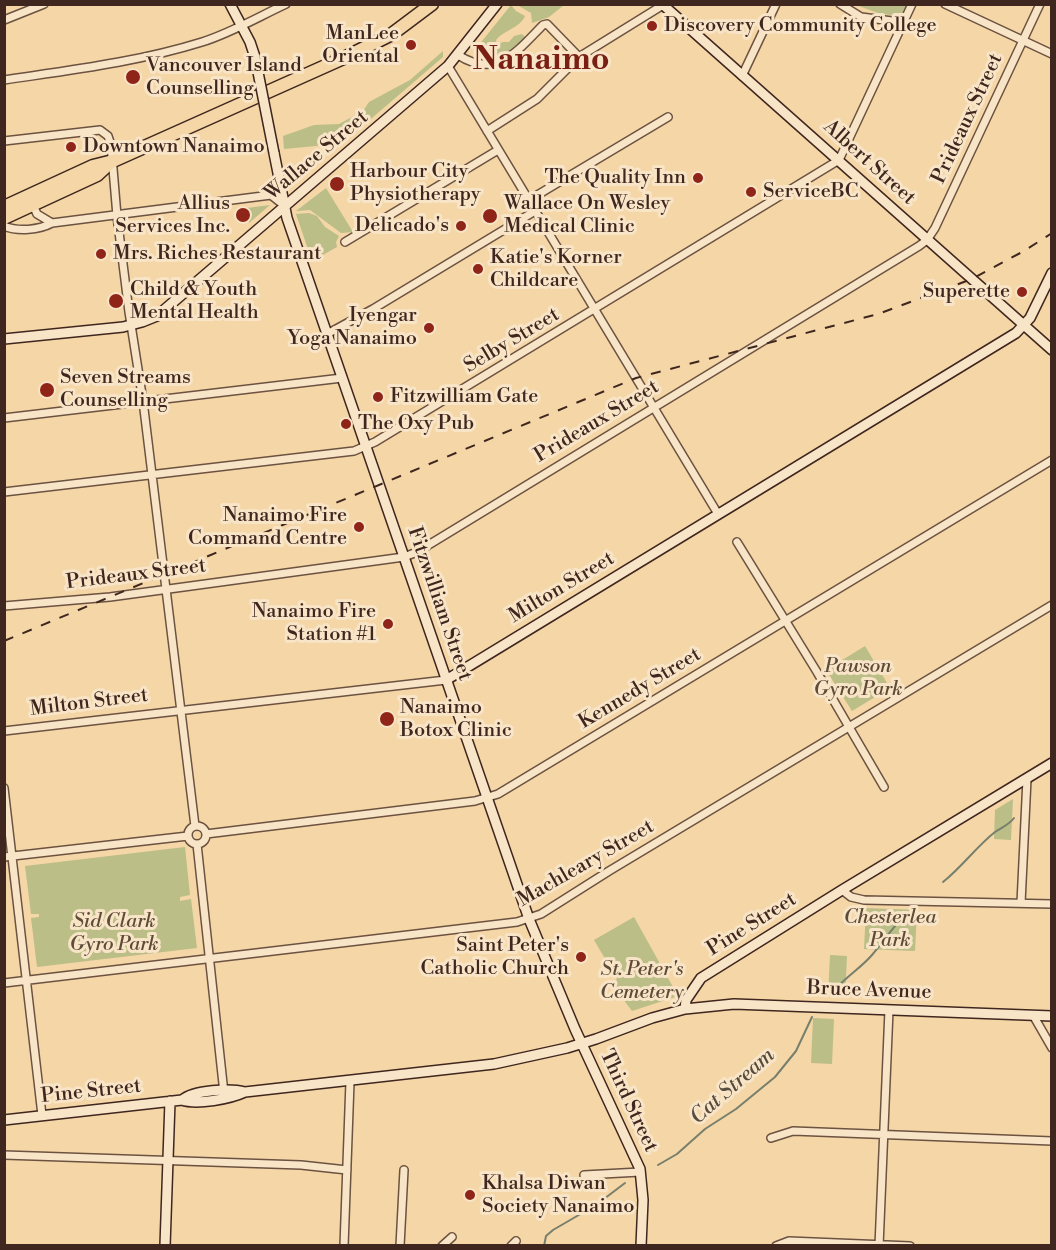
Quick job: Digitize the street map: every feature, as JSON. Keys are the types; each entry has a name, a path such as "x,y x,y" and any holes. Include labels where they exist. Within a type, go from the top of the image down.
{"highway":[{"path":"4,207 348,56 392,34 432,4"},
{"path":"4,218 97,175 113,161"}],"street":[{"path":"4,20 44,4"},
{"name":"Fitzwilliam Street","path":"230,4 255,57 285,206 327,334 529,919 582,1043"},
{"path":"4,80 116,63 174,49 207,40 286,4"},
{"name":"Wallace Street","path":"4,339 132,325 163,312 448,66 497,4"},
{"path":"742,76 776,4"},
{"path":"840,4 861,17 892,21 902,25"},
{"path":"839,160 912,4"},
{"path":"945,4 1052,54"},
{"name":"Prideaux Street","path":"4,606 110,597 404,558 445,535 927,240 935,228 1040,4"},
{"path":"487,131 537,99 579,57 662,5"},
{"name":"Albert Street","path":"662,5 1052,350"},
{"path":"458,55 468,62 498,64 510,58 543,25 547,24 579,57"},
{"path":"448,66 718,514"},
{"path":"529,200 668,117"},
{"path":"4,141 94,130 105,131 108,136 113,161 117,216 152,474 195,825"},
{"path":"345,242 498,150"},
{"name":"Selby Street","path":"4,492 354,451 366,447 839,160"},
{"path":"4,226 13,230 44,227 52,223 271,195 285,206"},
{"path":"33,205 37,214 52,223"},
{"path":"327,334 535,211"},
{"name":"Milton Street","path":"4,731 446,680 1016,333 1030,318 1052,273"},
{"path":"4,418 342,378"},
{"name":"Kennedy Street","path":"206,834 487,798 508,788 1052,460"},
{"path":"737,542 884,788"},
{"name":"Machleary Street","path":"4,983 529,919 541,914 618,865 1052,604"},
{"name":"Pine Street","path":"4,1120 182,1100 189,1094 224,1094 236,1090 245,1092 350,1082 494,1064 582,1043 685,1009 686,1000 701,978 1052,763"},
{"path":"1021,903 1027,779"},
{"path":"4,788 8,856 27,980 42,1115"},
{"path":"195,825 202,827 206,834 205,841 197,844 191,842 188,836 189,830 195,825"},
{"path":"8,856 188,836"},
{"path":"197,844 224,1094"},
{"path":"842,890 850,897 864,900 1052,904"},
{"name":"Bruce Avenue","path":"685,1009 734,1004 1052,1016"},
{"path":"879,1245 890,1010"},
{"path":"1033,1015 1052,1048"},
{"name":"Third Street","path":"582,1043 640,1172 643,1200 641,1245"},
{"path":"344,1245 350,1082"},
{"path":"165,1245 170,1101"},
{"path":"771,1138 793,1131 1052,1141"},
{"path":"4,1155 301,1166 347,1170"},
{"path":"400,1245 404,1170"},
{"path":"584,1175 640,1172"},
{"path":"442,1245 452,1237"},
{"path":"777,1244 789,1241 910,1245"}],"green space":[{"path":"511,5 525,16 523,20 496,40 497,45 509,42 514,36 522,34 526,38 502,58 488,62 472,58 476,58 478,54 474,51"},
{"path":"517,5 564,5 549,17 532,23 531,13"},
{"path":"856,5 907,5 903,12 896,16 878,13"},
{"path":"443,51 443,57 358,130 326,145 284,149 283,136 314,125 339,124 363,111 369,102 410,80"},
{"path":"326,188 353,232 341,233 310,210 296,211"},
{"path":"270,205 249,223 247,208"},
{"path":"309,213 317,216 325,227 339,236 336,242 337,247 312,261 296,214"},
{"name":"Pawson Gyro Park","path":"865,646 890,688 852,711 826,670"},
{"path":"1013,799 1011,840 994,839 995,810"},
{"name":"Sid Clark Gyro Park","path":"185,847 190,895 180,897 180,901 191,899 197,948 37,967 31,918 39,917 39,914 31,914 25,866"},
{"name":"Chesterlea Park","path":"866,908 917,910 915,951 864,949"},
{"name":"St. Peter's Cemetery","path":"634,917 678,996 632,1011 611,983 617,979 594,940"},
{"path":"830,955 847,956 845,997 828,996"},
{"path":"813,1018 834,1019 832,1064 811,1063"}],"waterway":[{"name":"Cat Stream","path":"943,882 988,838 1014,818"},
{"name":"Cat Stream","path":"834,991 867,960 908,912"},
{"name":"Cat Stream","path":"658,1165 677,1154 705,1129 736,1109 775,1077 796,1051 812,1017"},
{"name":"Cat Stream","path":"544,1246 546,1236 553,1230 596,1205 625,1183"}],"railway":[{"path":"4,641 636,378 878,314 972,279 1052,233"}],"place":[{"name":"Discovery Community College","path":"652,26"},
{"name":"ManLee Oriental","path":"411,45"},
{"name":"Vancouver Island Counselling","path":"133,77"},
{"name":"Downtown Nanaimo","path":"71,147"},
{"name":"The Quality Inn","path":"698,178"},
{"name":"Harbour City Physiotherapy","path":"337,184"},
{"name":"ServiceBC","path":"751,192"},
{"name":"Allius Services Inc.","path":"243,215"},
{"name":"Wallace On Wesley Medical Clinic","path":"490,216"},
{"name":"Delicado's","path":"461,226"},
{"name":"Mrs. Riches Restaurant","path":"101,254"},
{"name":"Katie's Korner Childcare","path":"478,269"},
{"name":"Superette","path":"1022,292"},
{"name":"Child & Youth Mental Health","path":"116,301"},
{"name":"Iyengar Yoga Nanaimo","path":"429,328"},
{"name":"Seven Streams Counselling","path":"47,390"},
{"name":"Fitzwilliam Gate","path":"378,397"},
{"name":"The Oxy Pub","path":"346,424"},
{"name":"Nanaimo Fire Command Centre","path":"359,527"},
{"name":"Nanaimo Fire Station #1","path":"388,624"},
{"name":"Nanaimo Botox Clinic","path":"387,719"},
{"name":"Saint Peter's Catholic Church","path":"581,957"},
{"name":"Khalsa Diwan Society Nanaimo","path":"470,1195"}],"district":[{"name":"Nanaimo","path":"541,61"}]}
